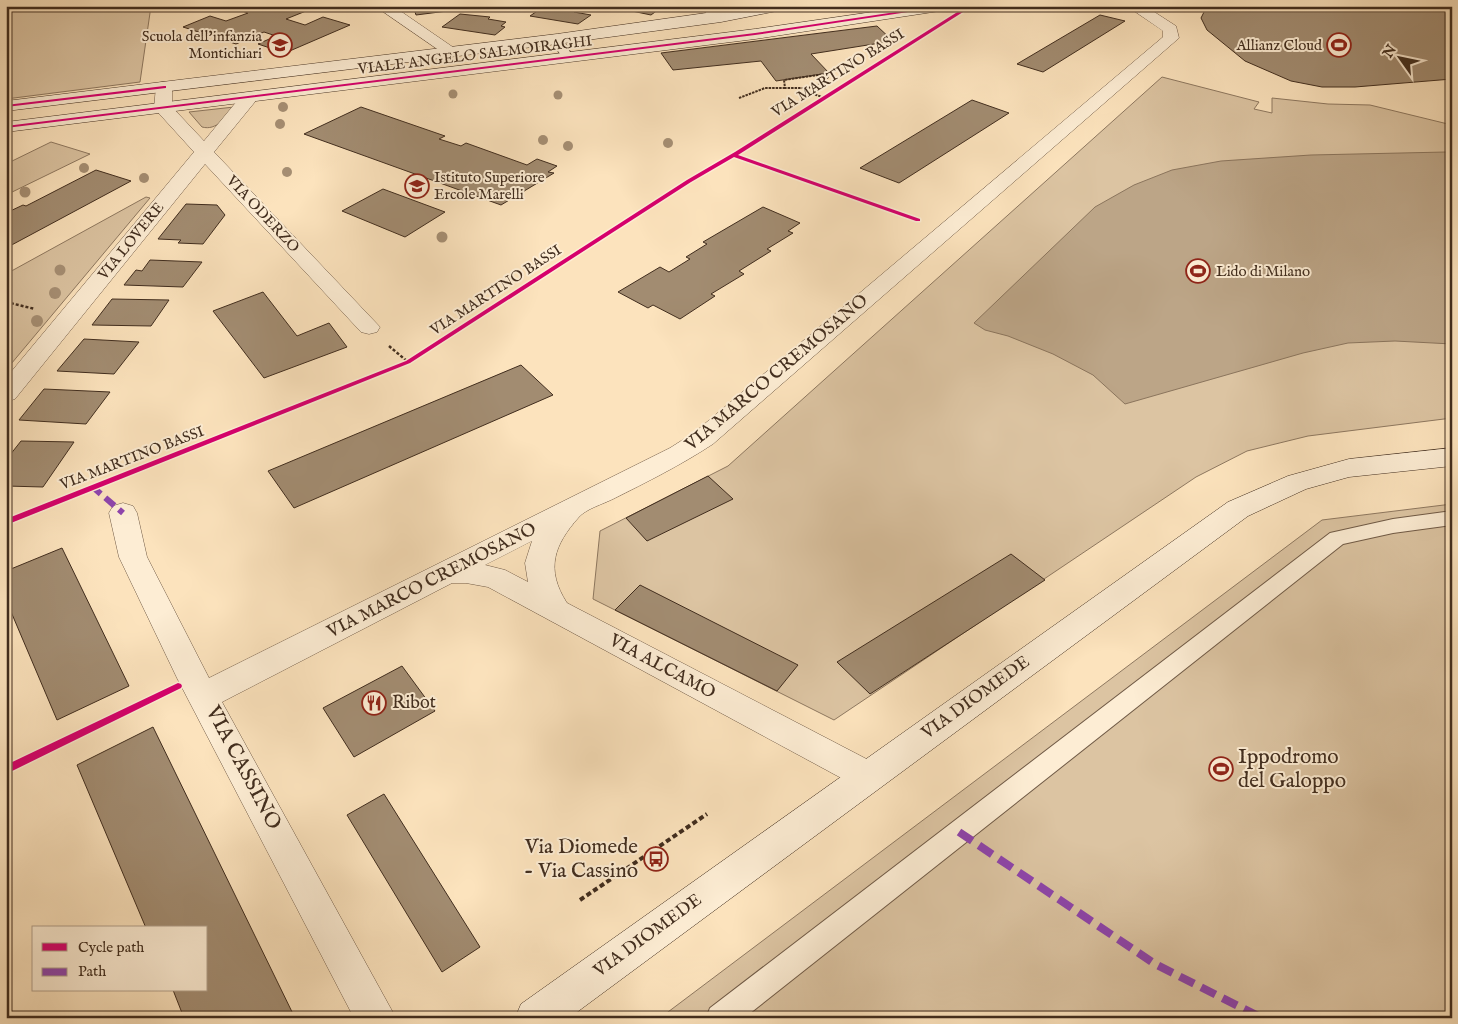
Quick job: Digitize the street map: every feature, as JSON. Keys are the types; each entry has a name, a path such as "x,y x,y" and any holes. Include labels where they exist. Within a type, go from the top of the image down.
{"street":[{"path":"382,6 452,52"},
{"path":"704,6 722,17"},
{"name":"VIALE ANGELO SALMOIRAGHI","path":"6,106 557,39 722,17 782,6"},
{"name":"VIALE ANGELO SALMOIRAGHI","path":"6,127 248,99 567,58 895,10 946,6"},
{"name":"VIA MARCO CREMOSANO","path":"204,696 451,572 679,454 704,438 1172,38 1171,29 1134,6"},
{"path":"164,87 164,108 204,151 248,99"},
{"name":"VIA ODERZO","path":"204,151 369,326"},
{"name":"VIA LOVERE","path":"6,394 204,151"},
{"name":"VIA DIOMEDE","path":"535,1018 1238,509 1297,482 1348,468 1452,457"},
{"path":"558,613 546,596 540,581 539,565 543,547 552,532 575,508"},
{"name":"VIA CASSINO","path":"123,513 133,557 193,678 376,1018"},
{"name":"VIA ALCAMO","path":"451,572 466,572 494,578 868,776"}],"lane":[{"path":"557,39 567,58"},
{"path":"720,1018 1337,538 1393,526 1452,518"}],"path":[{"path":"785,88 784,80 826,74 828,78 817,86 802,90"},
{"path":"739,98 759,89 785,88 802,90 825,98"},
{"path":"6,302 37,309"},
{"path":"6,770 170,689"},
{"path":"580,900 708,814"}],"shaded area":[{"path":"6,6 151,6 140,82 6,99"},
{"name":"Lido di Milano","path":"1162,77 1259,102 1254,109 1272,113 1272,98 1328,104 1370,105 1452,125 1452,418 1308,436 1247,451 1196,477 834,720 593,599 600,531 728,466"},
{"path":"234,107 220,122 207,128 202,127 189,112"},
{"path":"51,142 90,154 6,195 6,164"},
{"path":"1446,152 1452,154 1452,344 1395,341 1348,343 1303,353 1125,404 1093,375 1053,354 1008,336 985,330 974,323 1095,207 1134,185 1172,170 1221,161 1311,155"},
{"path":"146,197 150,198 6,370 6,274"},
{"name":"Ippodromo del Galoppo","path":"1452,504 1452,1018 660,1018 1322,520"}],"building":[{"path":"227,6 302,6 311,9 286,19 305,25 323,17 350,25 285,53 258,44 276,36 264,32 236,44 183,27 210,16 226,21 248,13"},
{"path":"413,6 453,6 455,10 416,15"},
{"path":"582,6 574,12 591,15 578,24 530,16 543,7"},
{"path":"608,6 663,6 651,15"},
{"name":"Allianz Cloud","path":"1210,6 1450,6 1452,7 1452,79 1355,87 1322,87 1291,81 1245,61 1207,30 1201,18 1206,8"},
{"path":"460,14 490,17 488,19 506,22 501,26 505,27 495,35 442,27"},
{"path":"1100,15 1125,21 1043,72 1017,64"},
{"path":"877,26 893,41 811,54 829,73 776,81 761,61 673,70 661,53"},
{"path":"972,100 1009,113 899,183 860,168"},
{"path":"361,107 445,136 439,139 461,146 466,143 527,165 537,159 557,166 548,172 554,173 501,205 304,134"},
{"path":"96,170 131,181 6,248 6,213 23,205 26,206"},
{"path":"383,189 445,212 405,237 342,211"},
{"path":"186,204 217,205 225,215 203,244 178,243 181,240 158,239"},
{"path":"763,207 800,223 788,231 793,233 767,249 771,251 739,271 744,274 711,294 715,296 680,319 653,305 648,308 618,292 660,267 669,272 690,259 686,257 707,244 703,242"},
{"path":"150,260 202,262 183,287 124,285 136,270 142,271"},
{"path":"263,292 297,336 329,323 347,347 264,378 213,311"},
{"path":"112,299 169,300 151,326 92,325"},
{"path":"84,339 139,342 114,374 57,371"},
{"path":"521,365 553,395 294,508 268,471"},
{"path":"44,389 110,392 86,424 19,420"},
{"path":"21,441 74,442 43,487 6,486 6,460"},
{"path":"708,476 733,499 647,541 626,518"},
{"path":"62,548 129,686 57,720 6,600 6,571"},
{"path":"1011,554 1045,580 870,694 837,662"},
{"path":"640,585 798,665 777,691 615,610"},
{"path":"402,666 435,711 354,757 323,708"},
{"path":"153,727 295,1018 184,1018 174,992 208,992 208,926 145,926 77,765"},
{"path":"384,794 480,947 442,972 347,815"},
{"path":"6,992 14,1018 6,1018"}],"marked path":[{"path":"99,487 95,489 123,513"},
{"path":"959,832 1155,964 1262,1018"}],"cycle path":[{"path":"6,127 755,34 946,6"},
{"name":"VIA MARTINO BASSI","path":"6,522 408,362 689,181 737,153 962,11 960,9"},
{"path":"6,106 164,87"},
{"path":"734,155 918,220"},
{"path":"6,770 178,686"}],"place":[{"name":"Scuola dell'infanzia Montichiari","path":"280,45"},
{"name":"Allianz Cloud","path":"1339,45"},
{"name":"Istituto Superiore Ercole Marelli","path":"417,186"},
{"name":"Lido di Milano","path":"1198,271"},
{"name":"Ribot","path":"374,703"},
{"name":"Ippodromo del Galoppo","path":"1221,769"},
{"name":"Via Diomede - Via Cassino","path":"656,859"}]}
